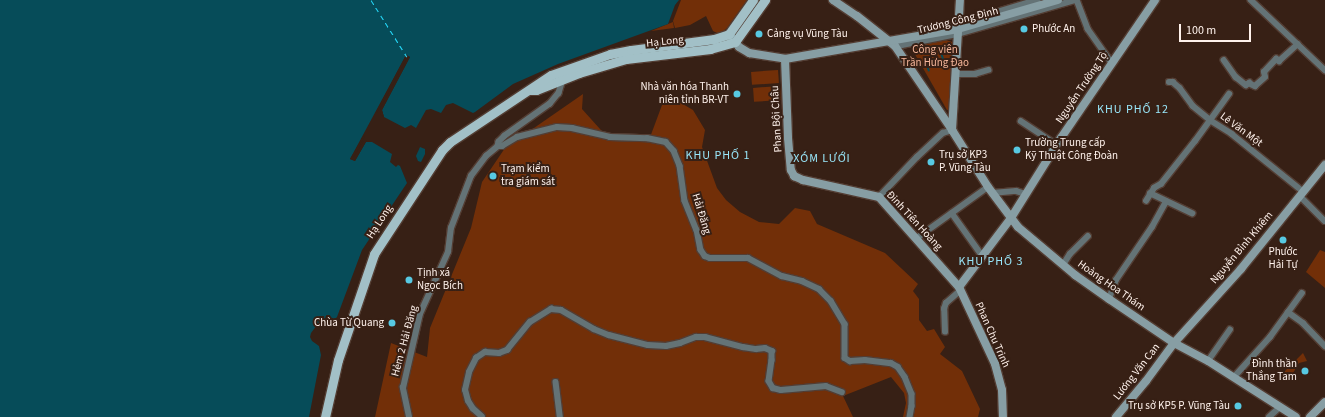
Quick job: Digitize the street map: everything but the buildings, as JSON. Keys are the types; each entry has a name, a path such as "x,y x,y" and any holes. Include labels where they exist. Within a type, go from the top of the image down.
{"main road":[{"path":"729,34 753,0"},
{"path":"735,42 765,0"},
{"path":"833,0 891,41"},
{"path":"952,130 960,0"},
{"name":"Trương Công Định","path":"729,34 735,42 749,53 785,59 958,29 1058,0"},
{"name":"Nguyễn Trường Tộ","path":"959,289 982,255 1011,218 1056,145 1155,0"},
{"name":"Hạ Long","path":"624,55 714,39 729,34"},
{"name":"Hoàng Hoa Thám","path":"891,41 952,130 990,190 1018,227 1063,265 1109,299 1174,343 1208,361 1296,417"},
{"name":"Hạ Long","path":"325,417 338,360 378,247 442,150 473,126 530,90 536,84 561,76 597,57 710,49 735,42"},
{"name":"Phan Bội Châu","path":"785,59 788,138 791,170 794,176"},
{"name":"Nguyễn Bỉnh Khiêm","path":"1174,343 1241,268 1325,165"},
{"name":"Đinh Tiên Hoàng","path":"794,176 803,180 878,197 917,238 959,289"},
{"name":"Phan Chu Trinh","path":"959,289 995,364 1002,390 1003,417"},
{"name":"Lương Văn Can","path":"1118,416 1174,343"},
{"path":"1310,417 1325,402"}],"street":[{"name":"Trương Công Định","path":"1029,9 1038,0"},
{"name":"Trương Công Định","path":"1029,9 1077,0"},
{"path":"1077,0 1088,28 1112,63"},
{"path":"1251,0 1325,70"},
{"path":"1224,60 1236,77 1246,85 1249,83 1255,86 1265,77 1264,72 1276,59 1279,61 1298,44"},
{"path":"956,74 975,74 988,70"},
{"path":"498,146 498,142 505,136 550,104 559,93 561,76"},
{"name":"Lê Văn Một","path":"1169,82 1173,82 1180,88 1193,106 1210,120 1232,134 1302,194 1325,221"},
{"path":"1146,201 1154,188 1162,184 1229,94"},
{"path":"1021,121 1056,145"},
{"name":"Hải Đăng","path":"498,146 502,146 517,137 556,127 572,128 610,137 647,138 666,142 674,151 680,166 685,201 697,230 701,250 705,256 710,258 748,258 782,276 802,281 819,289 831,301 845,324 845,358 850,361 865,360 891,363 898,367 905,377 912,394 910,417"},
{"path":"878,197 943,133 952,130"},
{"name":"Hẻm 2 Hải Đăng","path":"409,417 403,388 420,314 448,252 451,228 471,176 486,156 498,146"},
{"path":"917,238 952,213 990,190 1016,191 1026,194"},
{"path":"1150,193 1166,202 1192,213"},
{"path":"1109,299 1116,280 1152,227 1166,202"},
{"path":"952,213 982,255"},
{"path":"1063,265 1070,254 1088,236"},
{"path":"945,332 944,309 946,303 959,289"},
{"path":"1234,377 1270,336 1302,293"},
{"path":"482,417 473,409 468,401 465,390 469,372 476,358 485,352 499,353 507,350 530,322 551,309 561,310 594,329 609,335 648,345 666,346 680,344 696,337 715,339 743,347 756,349 766,348 772,351 769,381 773,388 781,390 826,386 842,392"},
{"path":"1288,312 1303,323 1325,346"},
{"path":"1208,361 1230,330"},
{"path":"556,382 560,417"},
{"path":"1269,417 1280,407"}],"green space":[{"path":"681,0 747,0 727,28 722,32 717,33 713,31 706,16 690,25 675,28 673,21"},
{"path":"673,22 674,28 651,31 668,24"},
{"name":"Công viên Trần Hưng Đạo","path":"946,40 952,42 951,109 947,110 912,49 912,45"},
{"path":"778,70 779,83 752,85 751,72"},
{"path":"780,86 781,100 754,102 753,88"},
{"path":"583,94 582,109 609,139 649,140 662,105 681,103 693,110 705,130 702,147 717,188 726,200 740,212 759,222 779,224 795,208 810,211 817,224 885,253 918,284 913,291 919,299 919,320 927,331 934,329 945,347 940,354 962,371 980,409 978,417 903,417 906,403 904,393 891,377 843,396 853,417 375,417 391,343 427,357 430,328 471,228 482,182 505,148"},
{"path":"1320,250 1325,252 1325,288 1306,272"},
{"path":"1303,353 1307,361 1299,363 1293,373 1281,375"}],"water":[{"path":"0,0 679,0 675,5 668,24 558,64 513,84 473,113 453,103 446,105 441,113 431,109 426,110 416,128 411,125 405,128 384,117 382,110 410,57 406,55 350,159 355,161 366,142 372,142 392,154 390,162 396,167 398,165 400,166 407,183 362,250 337,317 330,324 317,325 311,333 310,337 312,341 319,346 321,355 309,417 0,417"},
{"path":"420,147 425,149 425,154 421,162 418,161 416,156"}],"pier":[{"path":"406,55 410,57 382,110 384,117 381,115 380,109 407,58 377,113 376,112"},
{"path":"364,135 365,136 353,158 364,141 367,140 355,161 350,159"}],"waterway":[{"path":"941,52 945,63"},
{"path":"925,59 929,70"}],"ferry route":[{"path":"371,0 407,57"}],"place":[{"name":"Phước An","path":"1024,29"},
{"name":"Cảng vụ Vũng Tàu","path":"759,34"},
{"name":"Nhà văn hóa Thanh niên tỉnh BR-VT","path":"737,94"},
{"name":"Trường Trung cấp Kỹ Thuật Công Đoàn","path":"1017,150"},
{"name":"Trụ sở KP3 P. Vũng Tàu","path":"931,162"},
{"name":"Trạm kiểm tra giám sát","path":"493,176"},
{"name":"Phước Hải Tự","path":"1283,240"},
{"name":"Tịnh xá Ngọc Bích","path":"409,280"},
{"name":"Chùa Từ Quang","path":"392,323"},
{"name":"Đình thần Thắng Tam","path":"1305,371"},
{"name":"Trụ sở KP5 P. Vũng Tàu","path":"1238,406"}],"district":[{"name":"KHU PHỐ 12","path":"1133,110"},
{"name":"KHU PHỐ 1","path":"718,156"},
{"name":"XÓM LƯỚI","path":"822,159"},
{"name":"KHU PHỐ 3","path":"991,262"}]}
